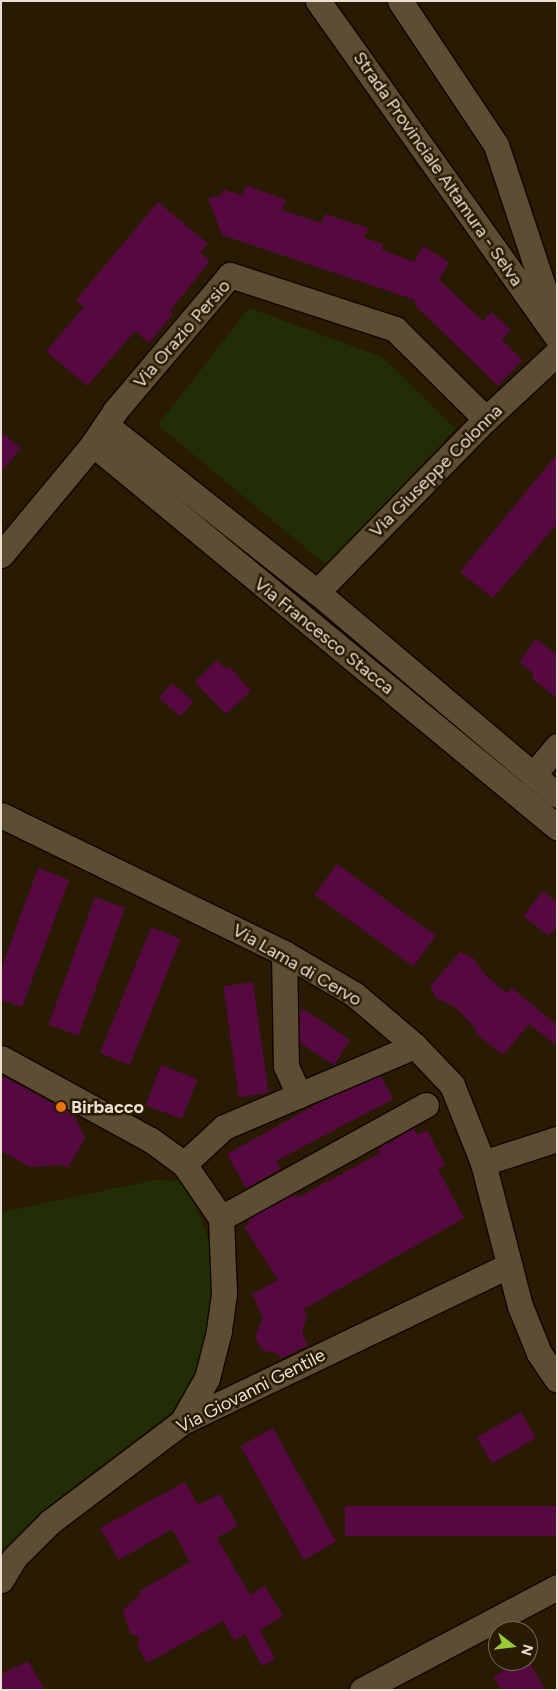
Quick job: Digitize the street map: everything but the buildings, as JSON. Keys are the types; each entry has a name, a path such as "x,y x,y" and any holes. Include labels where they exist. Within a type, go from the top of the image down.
{"street":[{"name":"Strada Provinciale Altamura - Selva","path":"318,1 557,337"},
{"path":"400,1 496,145 557,326"},
{"name":"Via Orazio Persio","path":"1,555 230,275 395,329 486,419"},
{"name":"Via Giuseppe Colonna","path":"317,592 486,419 557,353"},
{"name":"Via Francesco Stacca","path":"99,434 317,592 557,795"},
{"name":"Via Francesco Stacca","path":"99,434 557,827"},
{"path":"532,775 557,746"},
{"name":"Via Lama di Cervo","path":"1,815 284,953 354,994 415,1046 452,1085 483,1163 520,1306 539,1353 557,1380"},
{"path":"284,953 286,1066 298,1096"},
{"path":"184,1164 224,1127 415,1046"},
{"path":"1,1058 151,1140 184,1164 221,1218 224,1294 219,1331 207,1378 182,1422"},
{"path":"221,1218 426,1105"},
{"path":"483,1163 557,1139"},
{"name":"Via Giovanni Gentile","path":"1,1580 14,1558 50,1522 182,1422 509,1265"},
{"path":"362,1690 557,1587"}],"green space":[{"path":"249,308 382,357 456,429 326,565 158,425"},
{"path":"156,1180 180,1181 194,1202 211,1245 217,1276 205,1359 180,1406 56,1500 1,1558 1,1212"}],"place":[{"name":"Birbacco","path":"61,1107"}]}
